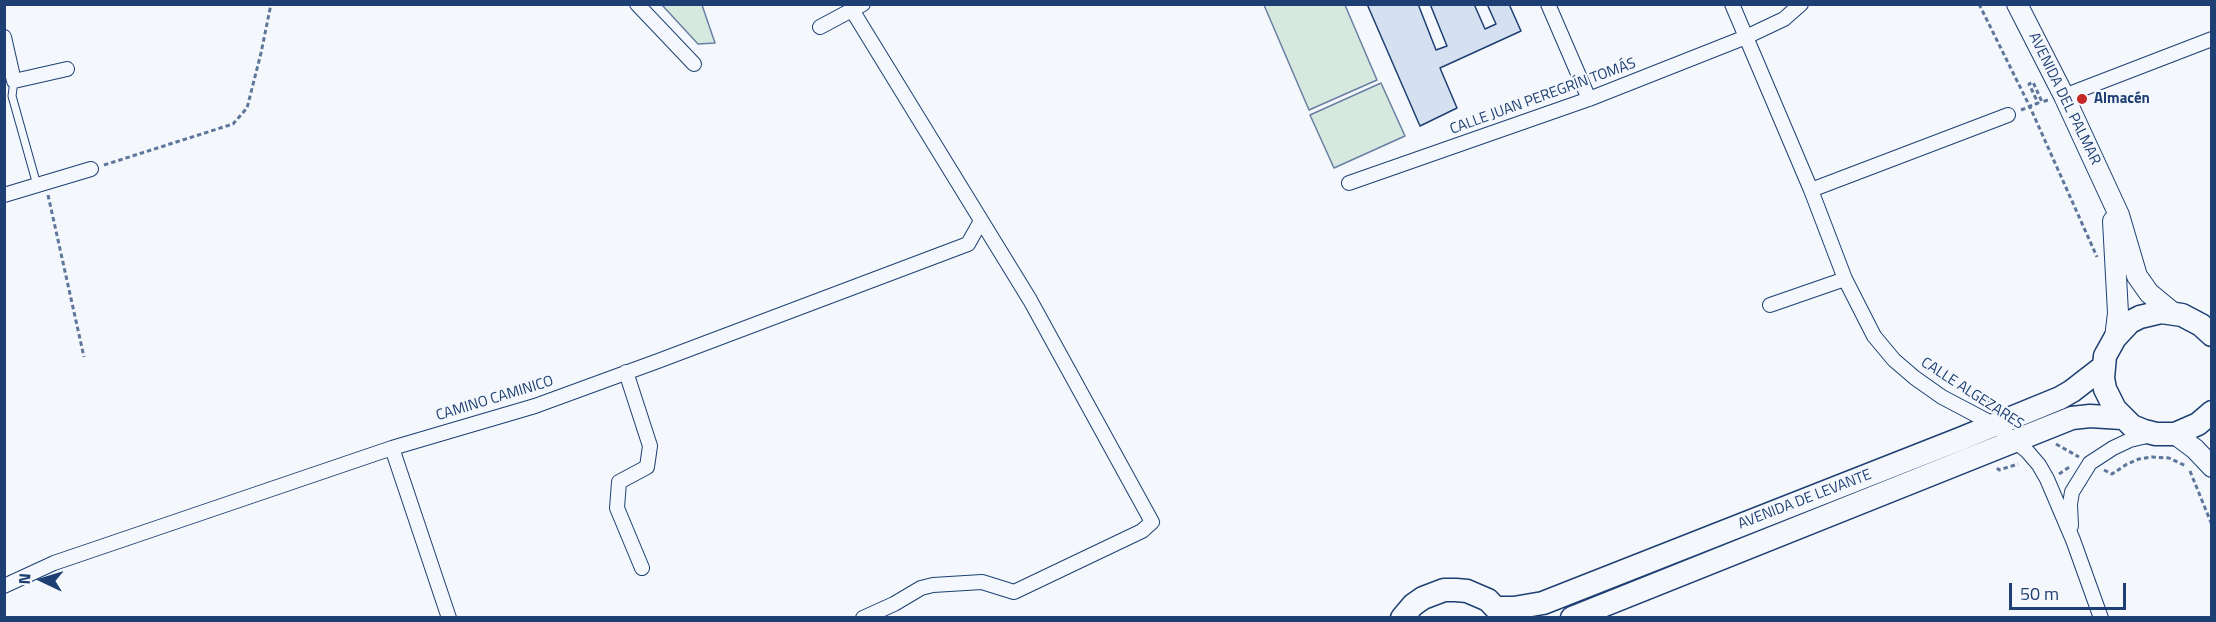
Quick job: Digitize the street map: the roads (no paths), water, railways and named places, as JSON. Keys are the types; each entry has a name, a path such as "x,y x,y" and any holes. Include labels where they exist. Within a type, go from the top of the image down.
{"main road":[{"name":"AVENIDA DEL PALMAR","path":"2017,4 2064,96 2125,230 2137,276 2149,293 2172,312"},
{"name":"AVENIDA DEL PALMAR","path":"2109,195 2118,313 2115,338"},
{"path":"2208,328 2172,312 2140,317 2122,329 2115,338 2105,356 2103,367 2105,389 2115,409 2122,417 2132,426 2166,434 2195,449 2211,467"},
{"name":"AVENIDA DE LEVANTE","path":"1501,613 1514,608 1543,603 1995,425 2066,395 2103,367"},
{"path":"2166,434 2198,424 2211,412"},
{"name":"AVENIDA DE LEVANTE","path":"1572,618 2072,418 2122,417"},
{"path":"1402,618 1413,605 1423,598 1444,590 1467,591 1488,600 1501,613"}],"street":[{"path":"637,4 693,64"},
{"path":"1548,4 1589,99"},
{"name":"CALLE ALGEZARES","path":"1732,4 1811,190 1845,279 1874,336 1893,360 1942,397 1995,425 2015,440 2038,465 2048,479 2102,618"},
{"name":"CALLE JUAN PEREGRÍN TOMÁS","path":"1349,183 1589,99 1746,37 1784,19 1801,4"},
{"path":"820,27 858,7 981,221 1030,300 1152,522 1142,531 1014,592 982,582 933,585 921,588 894,604 863,618"},
{"path":"4,37 14,81 67,69"},
{"path":"2064,96 2211,39"},
{"path":"1811,190 2008,115"},
{"path":"4,195 91,169"},
{"name":"CAMINO CAMINICO","path":"4,586 54,563 392,448 535,406 968,244 981,221"},
{"path":"1770,304 1845,279"},
{"path":"626,372 650,446 647,467 619,482 617,508 642,568"},
{"path":"2073,540 2070,504 2072,492 2084,471 2101,454 2113,448 2143,436 2166,434"},
{"path":"392,448 449,618"}],"lane":[{"path":"14,81 12,96 41,184"}],"place":[{"name":"Almacén","path":"2082,99"}]}
